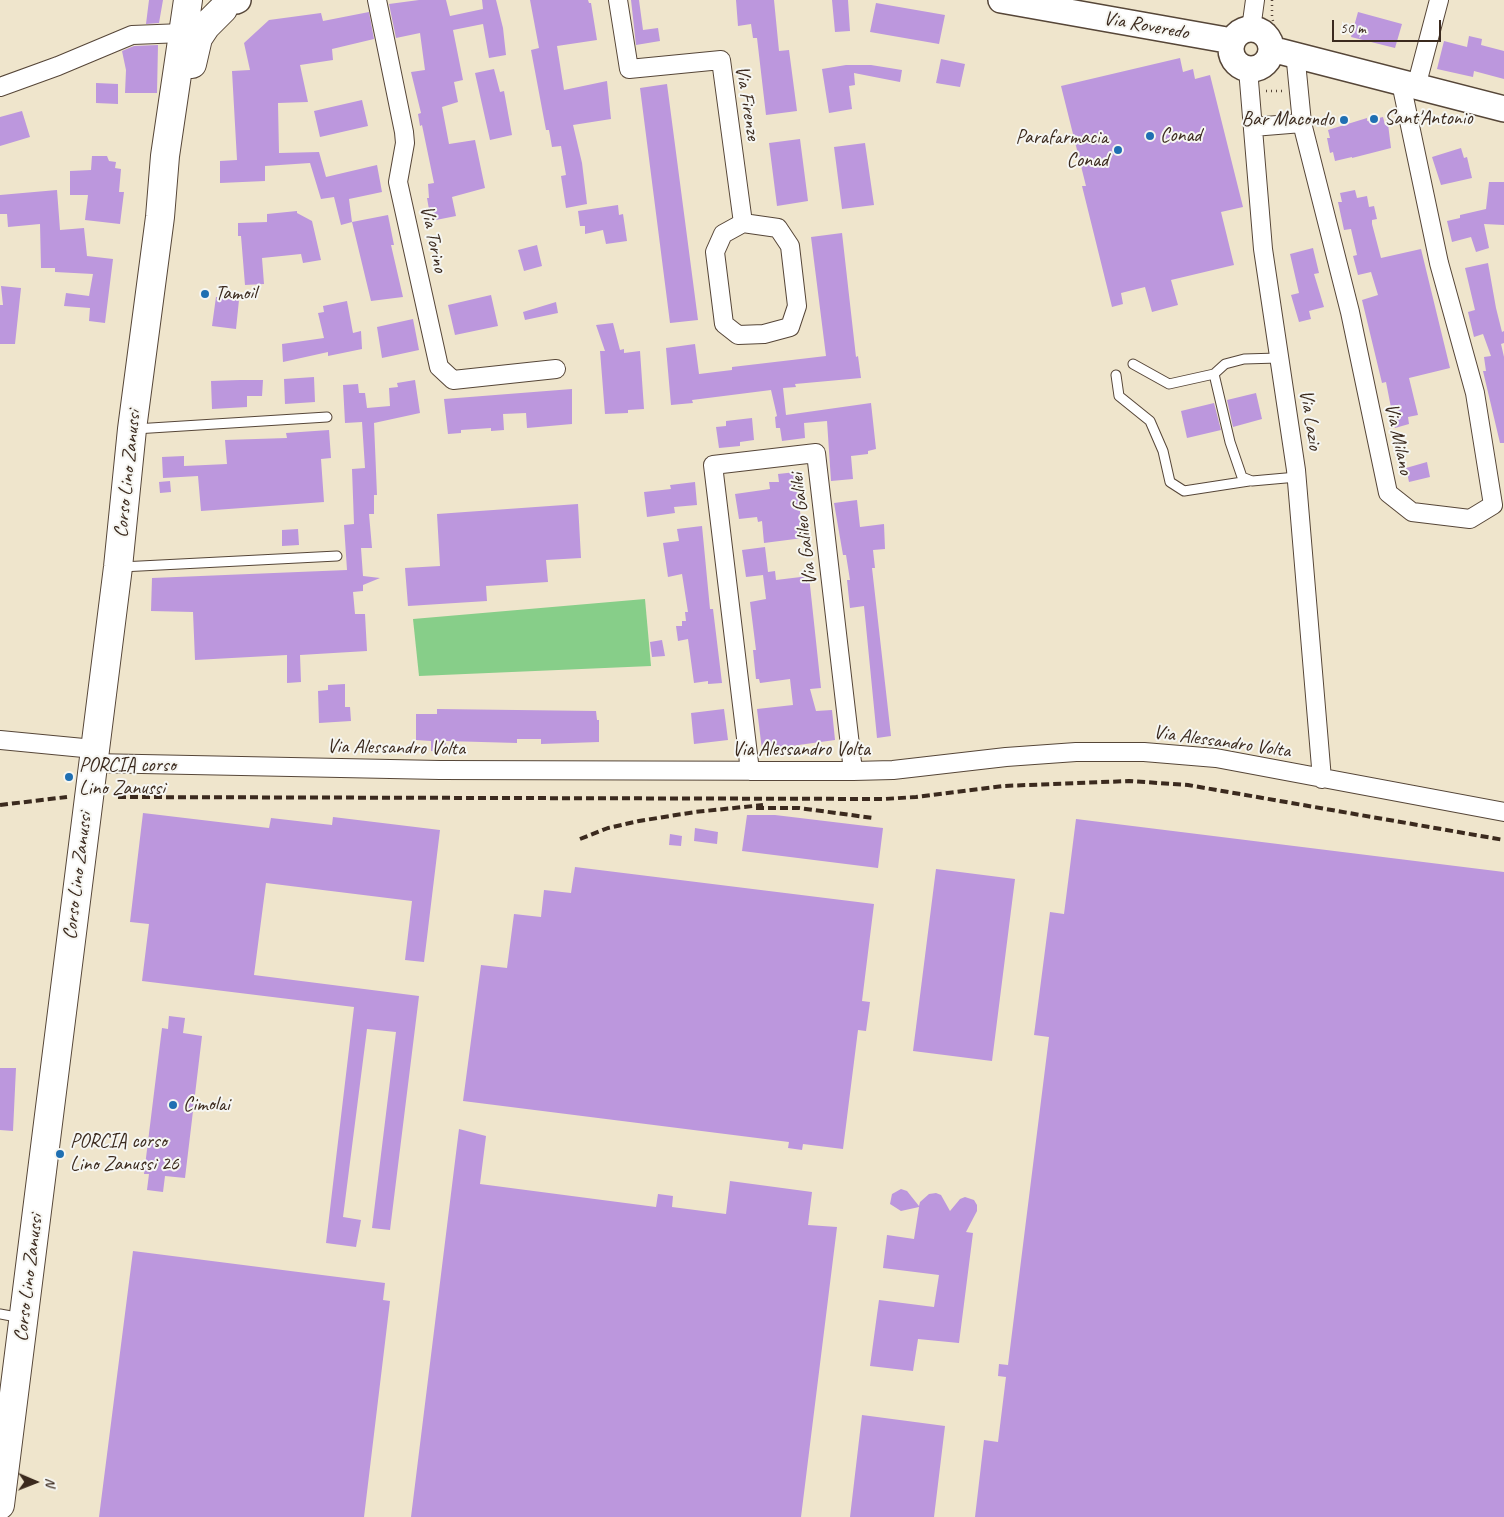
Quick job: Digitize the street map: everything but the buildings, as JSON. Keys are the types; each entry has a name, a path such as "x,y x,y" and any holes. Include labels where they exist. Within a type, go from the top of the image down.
{"main road":[{"path":"190,0 204,9 233,2"},
{"name":"Corso Lino Zanussi","path":"0,1505 12,1316 93,756 118,567 132,430 160,217 165,156 190,0"},
{"name":"Via Roveredo","path":"1001,0 1241,35"},
{"name":"Corso Lino Zanussi","path":"160,217 177,160 193,54 198,38 206,26 233,2"},
{"path":"1259,67 1267,37 1262,33 1241,35 1231,53 1237,64 1259,67 1324,61 1349,70 1504,108"},
{"path":"1259,67 1296,62 1349,70"}],"street":[{"name":"Via Torino","path":"377,0 404,132 405,143 398,182 439,367 453,380 556,369"},
{"name":"Via Firenze","path":"618,0 629,69 721,60 743,223"},
{"path":"1241,35 1255,0"},
{"path":"1408,85 1439,0"},
{"path":"0,87 58,66 132,35 184,33"},
{"name":"Via Milano","path":"1296,62 1302,123 1350,312 1388,493 1412,512 1470,519 1493,505 1475,393 1439,263 1408,85"},
{"name":"Via Lazio","path":"1259,67 1253,127 1263,249 1297,478 1322,779"},
{"path":"1253,127 1302,123"},
{"path":"743,223 778,228 790,246 797,306 790,326 764,334 738,335 724,324 715,252 722,234 743,223"},
{"name":"Via Galileo Galilei","path":"750,771 713,465 816,453 853,771"},
{"name":"Via Alessandro Volta","path":"0,740 93,756 440,770 894,770 1076,752 1144,752 1216,758 1504,812"}],"lane":[{"path":"1133,364 1169,384 1214,374 1224,364 1244,359 1278,358"},
{"path":"1214,374 1230,442 1242,477 1252,481"},
{"path":"1116,375 1119,396 1150,421 1163,451 1170,482 1184,491 1252,481 1297,478"},
{"path":"132,430 327,417"},
{"path":"118,567 337,556"}],"path":[{"path":"1259,67 1284,90"}],"green space":[{"path":"645,599 651,666 419,676 413,619"}],"railway":[{"path":"118,797 884,799 1003,786 1129,781 1188,785 1504,840"},
{"path":"0,805 67,797"},
{"path":"580,839 608,828 639,821 695,812 763,805"},
{"path":"756,808 799,808 873,818"}],"place":[{"name":"Sant'Antonio","path":"1374,119"},
{"name":"Bar Macondo","path":"1344,120"},
{"name":"Conad","path":"1150,136"},
{"name":"Parafarmacia Conad","path":"1118,150"},
{"name":"Tamoil","path":"205,294"},
{"name":"PORCIA corso Lino Zanussi","path":"69,777"},
{"name":"Cimolai","path":"173,1105"},
{"name":"PORCIA corso Lino Zanussi 26","path":"60,1154"}]}
